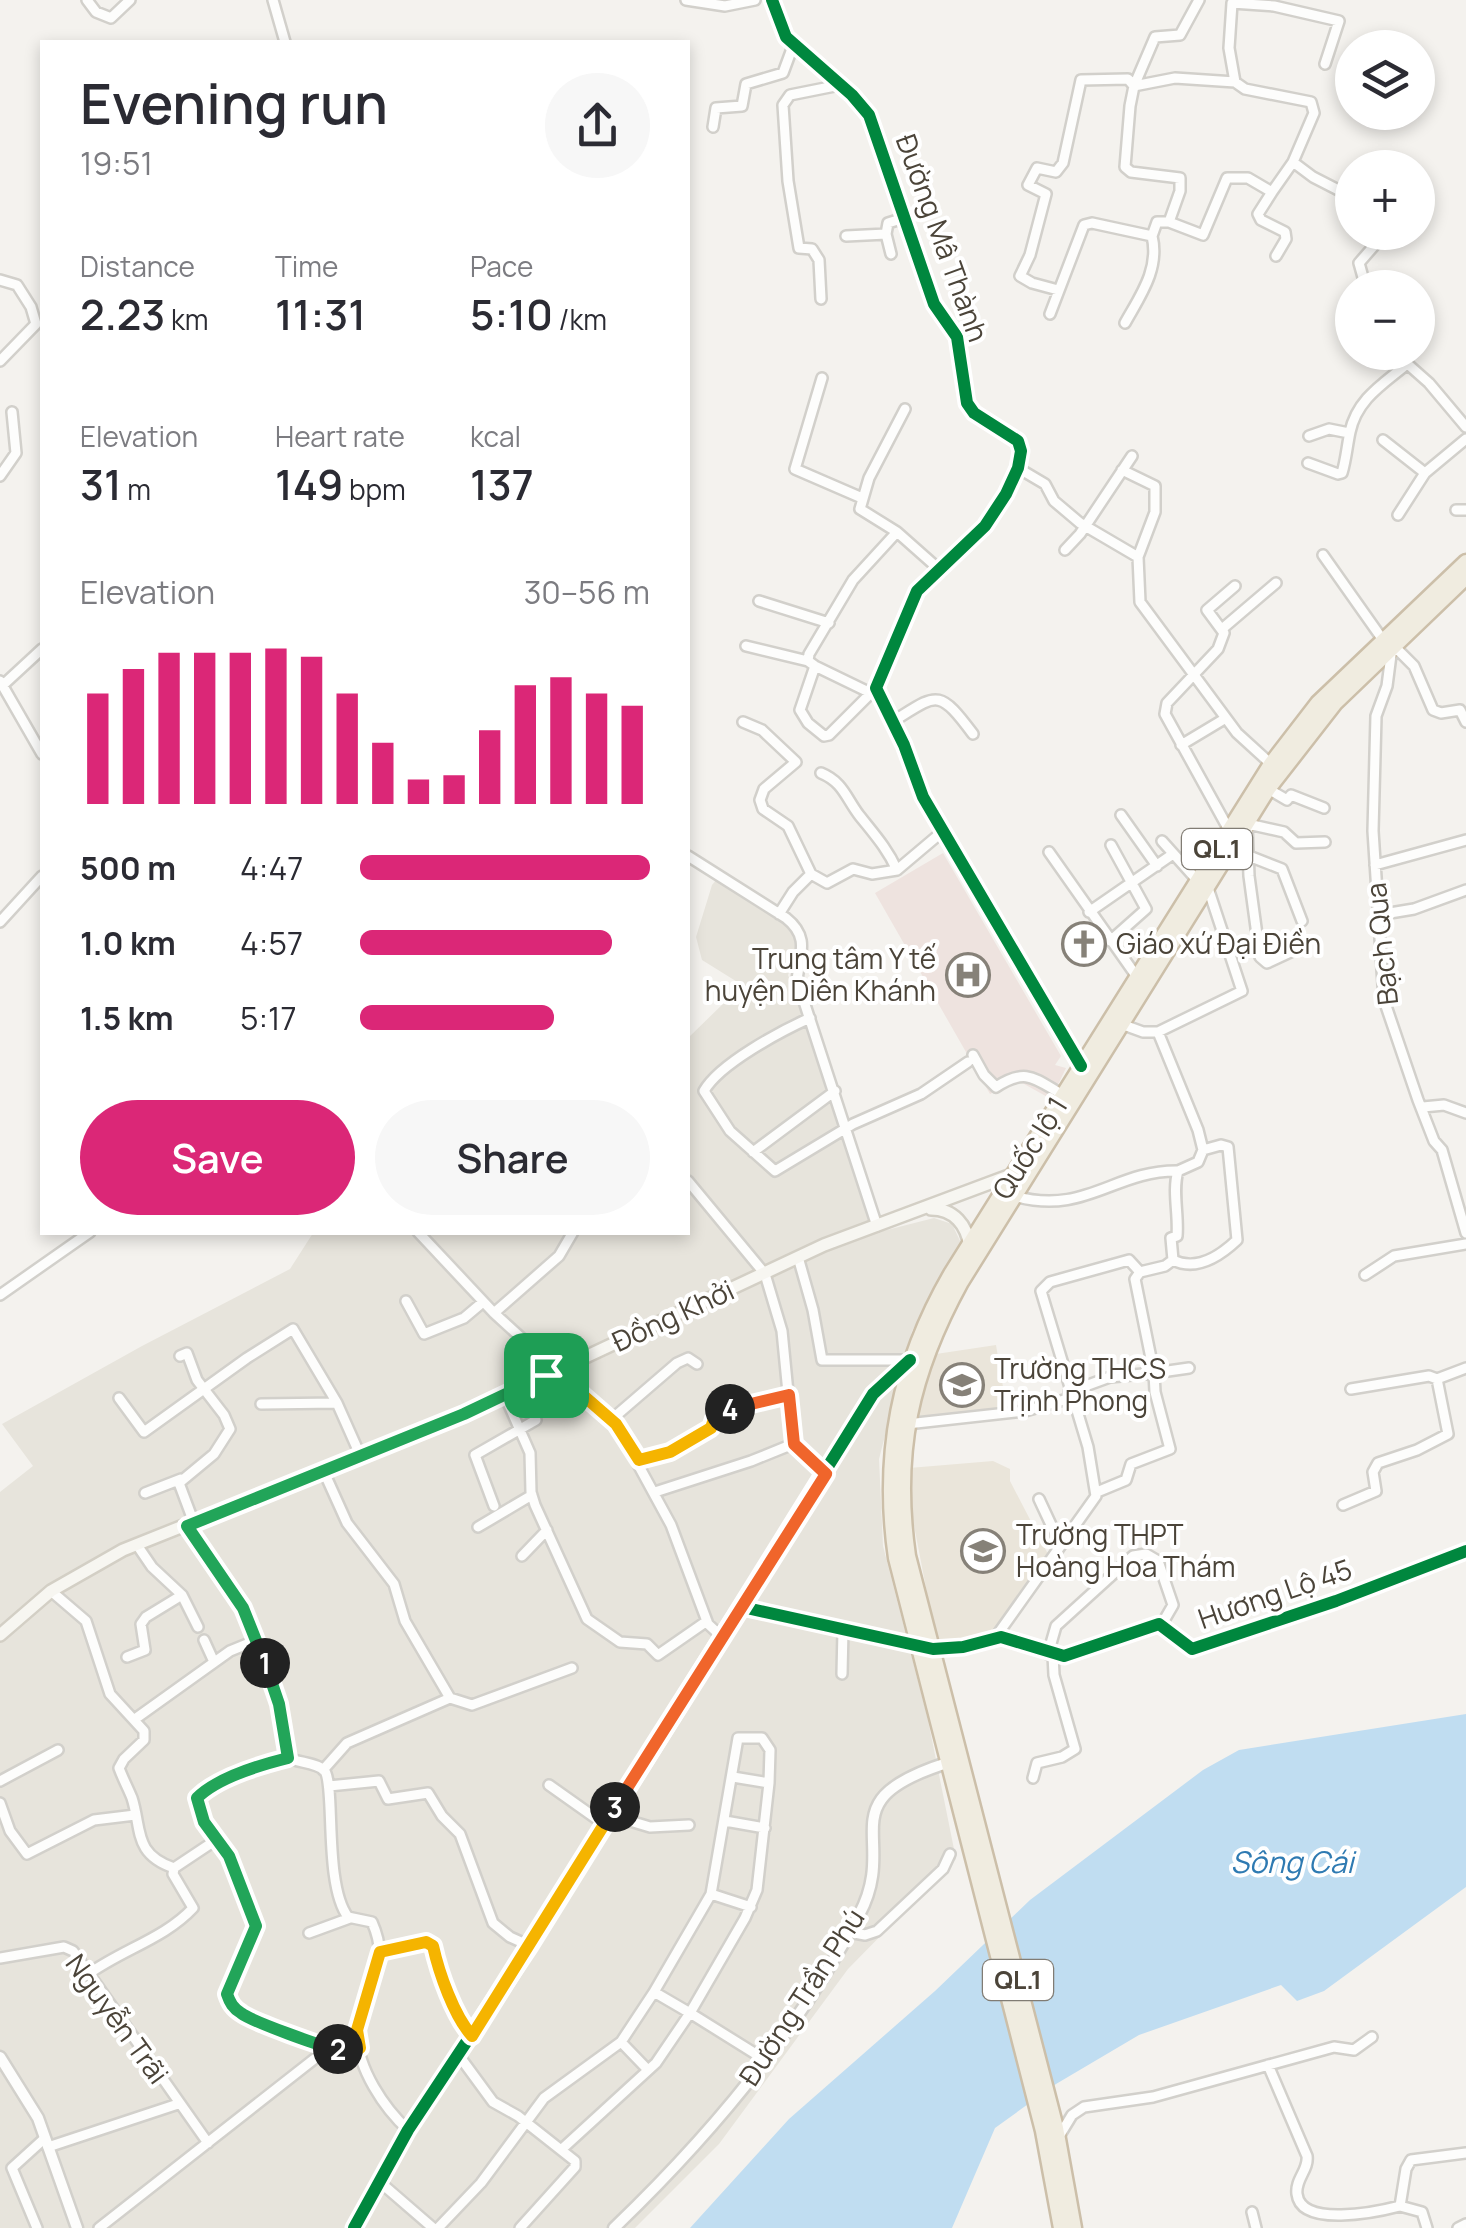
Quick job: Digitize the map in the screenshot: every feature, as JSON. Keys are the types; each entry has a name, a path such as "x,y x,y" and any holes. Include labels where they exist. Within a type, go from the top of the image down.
{"highway":[{"name":"Quốc lộ 1","path":"976,1835 926,1648 896,1558 890,1508 894,1423 910,1360 938,1298 970,1243 1137,977 1202,883 1335,702 1466,562"},
{"name":"Quốc lộ 1","path":"976,1835 950,1762 905,1533 902,1479 907,1424 927,1351 972,1264 1121,1024 1229,830 1271,764 1318,703 1466,577"},
{"name":"QL.1","path":"976,1835 1074,2228"},
{"name":"QL.1","path":"1052,2132 1061,2228"}],"main road":[{"name":"Đồng Khởi","path":"0,1635 51,1590 137,1545 505,1396 798,1258 1032,1168"},
{"path":"922,1210 948,1212 964,1226 972,1264"}],"street":[{"path":"87,0 96,12 111,18 130,0"},
{"path":"273,0 284,40"},
{"path":"686,0 725,6 755,0"},
{"name":"Đường Mâ Thành","path":"772,0 780,27 793,46 869,115 934,304 957,337 966,403 974,413 1018,441 1018,468"},
{"path":"1169,222 1180,191 1180,178 1131,172 1126,167 1130,106 1154,37 1180,35 1199,0"},
{"path":"1234,82 1228,48 1230,2 1274,6 1339,21 1325,64"},
{"path":"713,127 716,108 742,106 746,84 783,73 793,46"},
{"path":"1134,86 1174,78 1234,82 1245,89 1303,98 1313,104 1314,112 1293,162 1258,214 1261,220 1286,232 1276,256"},
{"path":"1058,290 1020,276 1030,255 1046,194 1028,184 1037,168 1056,172 1064,163 1081,80 1128,79 1134,86"},
{"path":"821,298 819,260 812,249 799,248 788,181 783,105 788,96 840,85"},
{"path":"1293,162 1335,188"},
{"path":"1126,323 1149,278 1154,255 1152,236 1158,222 1169,222 1202,235 1227,178 1232,176 1248,178 1272,192"},
{"path":"890,254 888,223 904,218"},
{"path":"1050,314 1087,224 1152,236"},
{"path":"846,236 886,234"},
{"path":"0,280 7,279 16,285 36,324 0,361"},
{"path":"1308,462 1342,473 1350,433 1366,398 1400,370"},
{"path":"1414,370 1466,426"},
{"path":"822,378 795,470 862,498"},
{"path":"904,409 860,510 897,532 941,570"},
{"path":"0,476 16,452 12,412"},
{"path":"1309,436 1328,429 1350,433"},
{"path":"1398,515 1425,474 1466,439"},
{"path":"1383,440 1425,474"},
{"path":"1065,550 1132,456"},
{"path":"897,532 853,580 810,654 812,664 800,710 824,736 829,736 876,693 917,591 985,526 1018,468 1045,484 1054,500 1084,525 1138,557"},
{"path":"1122,470 1155,486 1154,512 1138,557 1140,602 1196,673 1237,734 1271,764"},
{"path":"1323,555 1388,642 1414,666 1434,710 1460,710 1466,722"},
{"path":"1222,629 1276,583"},
{"path":"1229,830 1165,714 1166,708 1218,650 1224,637 1222,629 1208,610 1235,586"},
{"path":"759,601 830,623"},
{"name":"Bạch Qua","path":"1388,642 1388,678 1376,716 1375,865 1386,1010 1434,1142 1442,1150 1462,1201 1466,1232"},
{"path":"746,646 812,664 876,693 942,832 1082,1066"},
{"path":"40,651 1,683 40,751"},
{"path":"892,722 926,700 935,699 958,713 973,734"},
{"path":"1182,745 1226,718"},
{"path":"743,722 762,730 796,762 764,789 760,800 763,809 788,826 812,874 827,883 853,869 877,874 897,870 942,832"},
{"path":"821,773 838,782 880,838 897,870"},
{"path":"1268,789 1283,799 1294,796 1324,808"},
{"path":"1120,814 1156,866"},
{"path":"1295,950 1267,962 1260,957 1252,914 1247,823 1284,832 1296,843 1324,842"},
{"path":"1375,865 1466,840"},
{"path":"1121,1024 1143,1032 1158,1032 1242,991 1213,893 1162,841"},
{"path":"1110,941 1146,909 1111,845"},
{"path":"1049,852 1137,977"},
{"path":"1089,912 1172,854"},
{"path":"1249,856 1282,870 1302,921"},
{"path":"690,857 794,925 802,938 797,980 878,1226"},
{"path":"778,914 812,874"},
{"path":"0,922 40,878"},
{"path":"1378,914 1414,909 1466,890"},
{"path":"810,1018 741,1058 705,1087 707,1098 730,1132 775,1171 846,1129 921,1094 970,1058 996,1086 1014,1076 1027,1075 1064,1095"},
{"path":"1014,1196 1056,1203 1149,1172 1178,1171 1198,1162 1203,1150 1194,1119 1158,1032"},
{"path":"752,1152 835,1090"},
{"path":"1422,1107 1444,1105 1466,1113"},
{"path":"1174,1260 1186,1265 1214,1259 1236,1240 1228,1147 1203,1150"},
{"path":"1174,1260 1171,1238 1177,1236 1178,1171"},
{"path":"690,1182 765,1274 782,1331 794,1444 826,1474"},
{"path":"0,1296 86,1235"},
{"path":"421,1235 494,1313 612,1419 655,1492 686,1562 706,1621 723,1638"},
{"path":"494,1313 559,1256 571,1235"},
{"path":"1365,1274 1398,1255 1466,1244"},
{"path":"798,1258 822,1360 910,1360"},
{"path":"995,1638 1092,1504 1096,1492 1088,1447 1042,1288 1085,1271 1129,1260 1140,1272"},
{"path":"1096,1492 1126,1480 1131,1464 1170,1449 1135,1278 1140,1272 1174,1260"},
{"path":"406,1300 424,1334 464,1318 483,1302"},
{"path":"119,1398 142,1432 293,1329 337,1403 361,1457"},
{"path":"145,1493 184,1478 214,1454 230,1429 203,1389 188,1353 180,1356"},
{"path":"612,1419 677,1363 688,1358 697,1364"},
{"path":"354,2228 408,2130 460,2057 877,1389 910,1360"},
{"path":"907,1424 1025,1411 1110,1377 1190,1368"},
{"path":"1351,1389 1430,1376 1437,1379 1466,1368"},
{"path":"1343,1505 1376,1491 1373,1472 1378,1464 1448,1434 1437,1379"},
{"path":"639,1460 670,1452 711,1428 716,1413 789,1395"},
{"path":"505,1396 532,1460 532,1495 587,1620 618,1640 647,1644 658,1655 706,1621"},
{"path":"262,1404 337,1403"},
{"path":"494,1506 474,1455 536,1420"},
{"path":"655,1492 794,1444"},
{"path":"324,1472 347,1523 394,1584 406,1622 450,1698 475,1705 572,1668"},
{"path":"184,1478 180,1490 190,1525 238,1600 257,1640 279,1704 288,1758"},
{"path":"478,1527 532,1495"},
{"path":"1038,1499 1060,1544"},
{"path":"522,1556 547,1530"},
{"path":"137,1545 152,1567 182,1595 198,1627"},
{"name":"Hương Lộ 45","path":"1051,1654 1064,1656 1162,1624 1192,1649 1336,1601 1466,1551"},
{"path":"1033,1778 1037,1762 1074,1750 1051,1654 1056,1626 1134,1556 1146,1554 1158,1562 1173,1605 1162,1624"},
{"path":"51,1590 86,1621 110,1694 144,1731 144,1740 124,1758 120,1768 133,1801 137,1834 145,1847 174,1868"},
{"path":"127,1657 146,1650 141,1624 146,1617 182,1595"},
{"path":"742,1607 926,1648 963,1646 995,1638 1051,1654"},
{"path":"842,1674 843,1630"},
{"path":"204,1640 214,1662"},
{"path":"135,1719 230,1651 257,1640"},
{"path":"323,1770 347,1744 450,1698"},
{"path":"380,2182 436,2228 481,2184 524,2121 551,2091 621,2042 711,1894 738,1738 762,1738 770,1750 769,1783 757,1890 751,1906 660,2058 562,2149"},
{"path":"0,1781 58,1750"},
{"path":"323,1770 288,1758 267,1763 199,1794 199,1808 229,1856 256,1926 252,1942 228,1985 231,2005 248,2018 298,2035 327,2050 360,2048"},
{"name":"Đường Trần Phú","path":"614,2228 671,2173 767,2061 849,1932 869,1889 871,1830 883,1796 910,1775 950,1762"},
{"path":"323,1770 329,1786 329,1840 335,1882 342,1908 350,1918"},
{"path":"732,1777 769,1783"},
{"path":"329,1786 379,1781 391,1799 427,1792 442,1816 458,1831 493,1924 530,1946"},
{"path":"548,1785 607,1820 650,1827 689,1824"},
{"path":"0,1803 10,1831 28,1854 94,1820 134,1815"},
{"path":"725,1821 765,1828"},
{"path":"174,1868 216,1840"},
{"path":"849,1932 865,1936 877,1932 943,1869 950,1854"},
{"path":"90,1973 126,1950 168,1932 193,1908 174,1868"},
{"path":"711,1894 751,1906"},
{"path":"309,1933 350,1918 372,1922 380,1952 357,2030 360,2048 377,2093 408,2130"},
{"path":"380,1952 399,1946 432,1944 440,1976 472,2036"},
{"name":"Nguyễn Trãi","path":"0,1958 68,1947 208,2144"},
{"path":"654,1992 767,2061"},
{"path":"1052,2132 1084,2107 1153,2097 1334,2048 1354,2050 1372,2037"},
{"path":"621,2042 648,2070"},
{"path":"99,2228 327,2050"},
{"path":"460,2057 494,2102 575,2161 575,2167 520,2228"},
{"path":"0,2058 38,2118 77,2228"},
{"path":"1268,2066 1307,2156 1308,2166 1296,2189 1302,2208 1316,2214 1350,2215 1400,2206 1422,2212 1428,2228"},
{"path":"37,2228 12,2168 47,2142 178,2104"},
{"path":"1400,2206 1411,2160 1466,2153"},
{"path":"1252,2212 1256,2228"},
{"path":"1458,2228 1466,2224"}],"shaded area":[{"name":"Trung tâm Y tế huyện Diên Khánh","path":"943,853 1061,1056 1055,1065 1066,1068 1051,1099 1017,1080 990,1094 875,893"},
{"path":"717,879 793,930 798,947 788,975 834,1103 847,1153 879,1232 934,1218 952,1224 961,1243 912,1331 879,1459 883,1546 928,1720 956,1859 848,1969 719,2144 635,2228 0,2228 0,1492 33,1466 2,1424 290,1269 312,1235 690,1235 690,1036 739,983 702,960 696,937"},
{"name":"Trường THCS Trịnh Phong","path":"996,1345 1007,1411 916,1421 927,1372 936,1354"},
{"name":"Trường THPT Hoàng Hoa Thám","path":"993,1461 1010,1469 1010,1481 1049,1556 991,1634 937,1645 912,1515 909,1468"}],"water":[{"name":"Sông Cái","path":"1466,1714 1466,1887 1324,1991 1297,2001 1281,1985 1139,2035 1056,2084 995,2128 952,2228 690,2228 789,2119 935,1991 1030,1900 1203,1770 1239,1750"}],"cycle path":[{"path":"772,0 786,37 869,115 934,304 957,337 967,403 974,413 1018,441 1021,451 1006,494 985,526 917,591 876,688 904,745 923,797 1081,1066"},
{"path":"354,2228 408,2130 530,1946 873,1394 910,1360"},
{"path":"742,1607 933,1649 963,1647 1001,1637 1064,1656 1159,1624 1192,1649 1336,1601 1466,1551"}],"place":[{"name":"Giáo xứ Đại Điền","path":"1084,944"},
{"name":"Trung tâm Y tế huyện Diên Khánh","path":"968,975"},
{"name":"Trường THCS Trịnh Phong","path":"962,1385"},
{"name":"Trường THPT Hoàng Hoa Thám","path":"983,1551"}],"route":[{"path":"554,1370 612,1419 639,1460 670,1452 711,1428 716,1413 789,1395 794,1444 826,1474 472,2036 440,1976 433,1946 426,1942 380,1952 379,1966 357,2030 360,2048 327,2050 308,2039 248,2018 228,2000 228,1985 252,1942 256,1926 229,1856 204,1822 197,1798 225,1780 288,1758 279,1704 257,1640 243,1608 187,1526 464,1414 546,1375 554,1370"}]}
